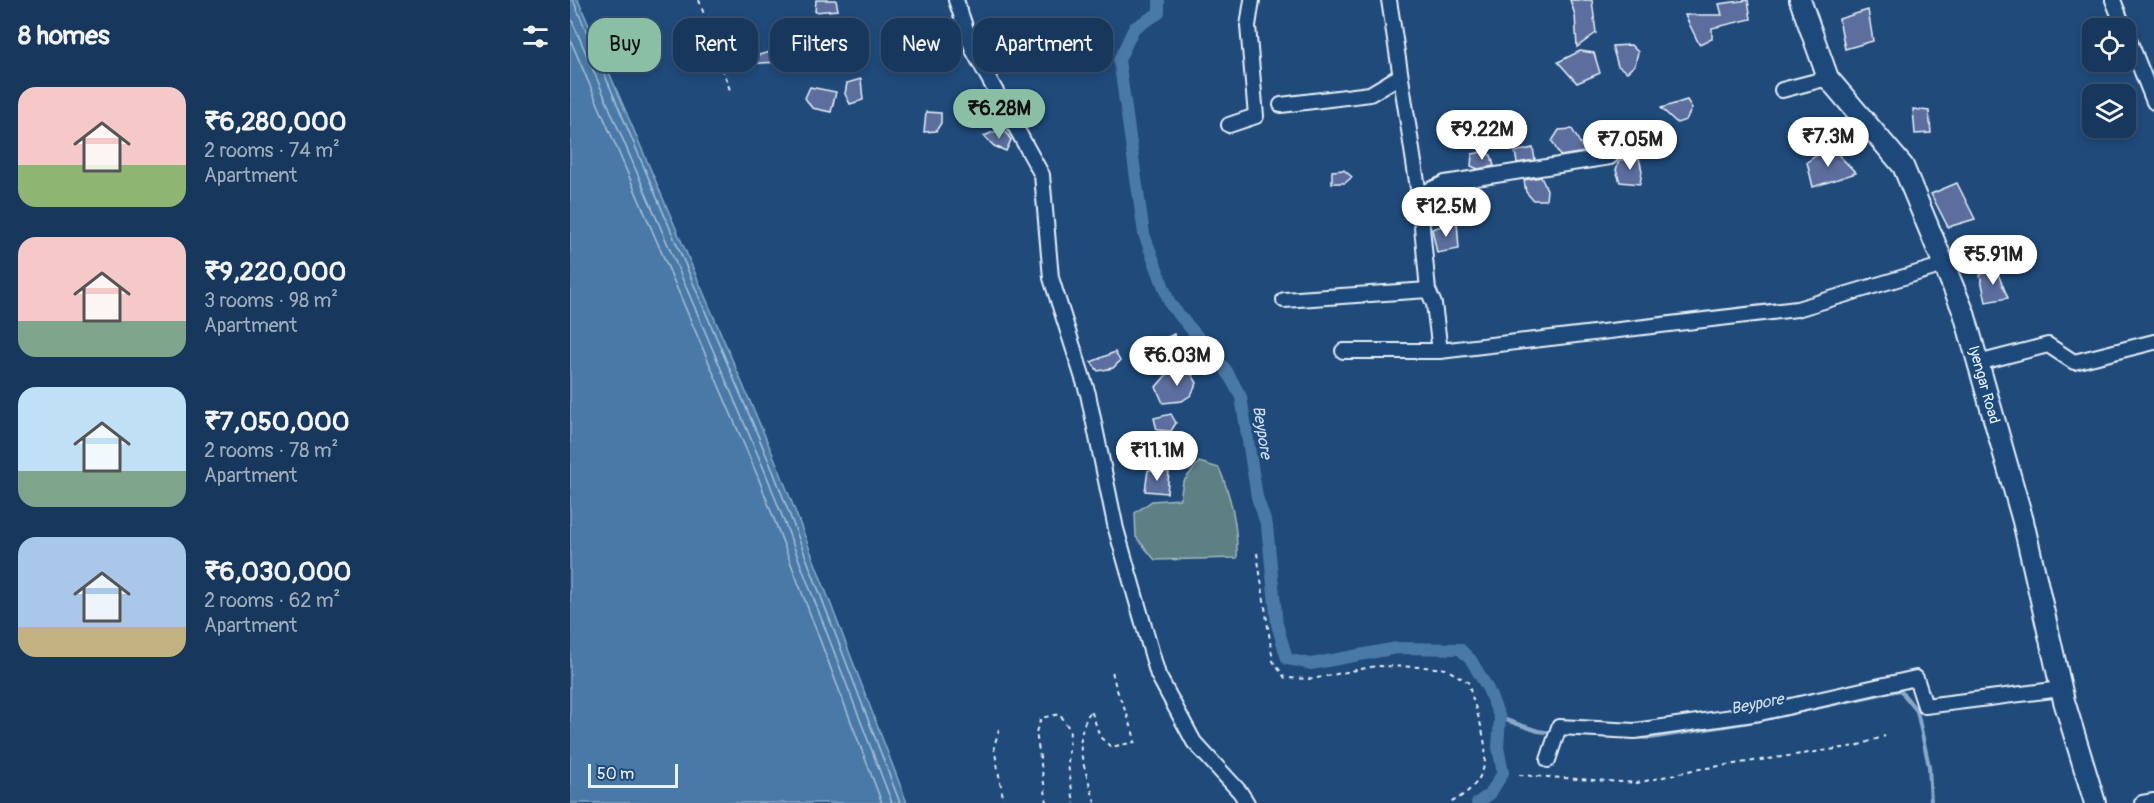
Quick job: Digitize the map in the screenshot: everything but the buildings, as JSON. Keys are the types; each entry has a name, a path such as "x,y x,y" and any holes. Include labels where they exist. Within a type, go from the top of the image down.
{"main road":[{"name":"Iyengar Road","path":"1800,0 1828,78 1903,166 1964,313 2023,521 2061,688 2095,803"}],"street":[{"path":"956,0 973,50 1042,175 1051,278 1088,394 1116,529 1158,675 1194,742 1240,792 1247,803"},
{"path":"1229,125 1256,116 1248,26 1252,0"},
{"path":"1389,0 1419,195 1428,290 1434,304 1440,351"},
{"path":"2114,0 2121,18"},
{"path":"2136,57 2154,102"},
{"path":"1281,105 1370,94 1400,76"},
{"path":"1782,90 1828,78"},
{"path":"1419,195 1445,183 1610,157"},
{"path":"1343,351 1440,351 1797,309 1944,265"},
{"path":"1284,300 1428,290"},
{"path":"1978,363 2048,345 2074,362 2154,342"},
{"path":"1548,760 1559,727 1635,731 1760,713 1916,678 1925,706 2061,688"},
{"path":"2142,803 2154,801"}],"path":[{"path":"699,0 731,93"},
{"path":"1257,553 1273,662 1285,678 1312,679 1376,666 1424,667 1446,669 1468,682 1487,746 1484,771 1467,794 1450,803"},
{"path":"1095,803 1083,766 1080,740 1081,726 1091,710 1100,737 1111,747 1135,742 1133,727 1113,680 1112,669"},
{"path":"1047,803 1036,732 1041,718 1060,714 1070,730 1068,765 1074,803"},
{"path":"999,729 994,747 1004,803"},
{"path":"1519,775 1636,783 1693,770 1856,746 1885,736"}],"green space":[{"path":"1199,462 1219,468 1223,478 1235,523 1237,558 1155,560 1136,537 1135,513 1152,501 1180,499 1183,482"}],"water":[{"path":"570,0 578,0 588,23 588,72 609,72 779,469 907,803 570,803"}],"waterway":[{"name":"Beypore","path":"1159,0 1159,13 1134,28 1119,60 1144,234 1170,304 1226,370 1241,397 1257,497 1267,526 1277,624 1287,659 1311,664 1397,648 1460,649 1471,660 1488,689 1500,718 1498,747 1503,773 1490,794 1477,803"},
{"name":"Beypore","path":"1573,734 1651,738 1756,721 1900,690 1917,711 1929,766 1931,803"},
{"name":"Beypore","path":"1500,718 1538,731 1553,733"}]}
